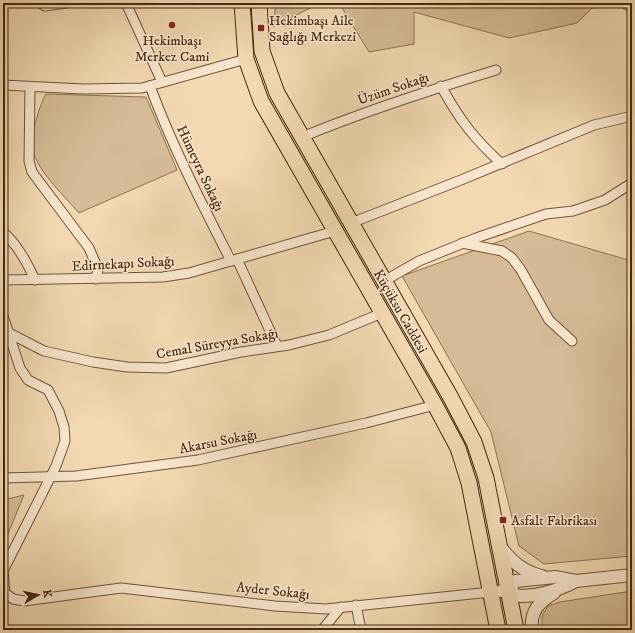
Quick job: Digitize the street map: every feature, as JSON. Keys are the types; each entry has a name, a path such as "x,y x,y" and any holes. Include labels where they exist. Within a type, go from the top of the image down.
{"main road":[{"name":"Küçüksu Caddesi","path":"242,3 246,59 261,101 435,405 458,448 469,483 498,630"},
{"name":"Küçüksu Caddesi","path":"259,3 264,54 277,93 474,442 486,478 516,630"},
{"path":"246,59 264,54"},
{"path":"335,231 351,223"},
{"path":"369,290 384,281"},
{"path":"382,313 396,302"},
{"path":"473,504 484,514 498,581 508,590"}],"street":[{"path":"40,3 45,6 66,3"},
{"path":"126,3 162,82"},
{"path":"3,85 82,89 142,88 246,59"},
{"name":"Üzüm Sokağı","path":"302,137 343,120 442,86 496,70"},
{"name":"Hümeyra Sokağı","path":"150,86 160,113 192,184 234,260 277,346"},
{"path":"442,86 457,115 482,146 502,164"},
{"path":"30,87 30,166 44,189 78,231 89,248 98,269 96,279"},
{"path":"351,223 502,164 594,125 632,116"},
{"path":"384,281 419,261 462,243 546,214 573,210 605,200 632,183"},
{"name":"Edirnekapı Sokağı","path":"3,280 163,277 189,273 335,231"},
{"path":"3,232 12,240 23,256 35,280"},
{"path":"462,243 502,251 512,258 521,270 549,320 572,342"},
{"name":"Cemal Süreyya Sokağı","path":"8,333 44,351 93,362 127,367 166,368 328,335 382,313"},
{"path":"3,316 20,368 28,380 48,390 59,410 64,427 65,441 51,476"},
{"name":"Akarsu Sokağı","path":"3,478 76,476 198,460 351,426 435,405"},
{"name":"Ayder Sokağı","path":"51,476 3,571 5,593 13,599 24,601 120,588 275,606 326,609 491,592"},
{"path":"500,546 508,558 525,571 576,581 632,575"},
{"path":"508,590 516,581 555,577"},
{"path":"532,630 533,613 537,605 542,600 576,581"},
{"path":"491,592 508,590 520,596 557,591"},
{"path":"356,606 361,630"},
{"path":"322,630 341,607"}],"shaded area":[{"path":"276,3 320,3 273,27"},
{"path":"339,3 632,3 632,14 619,6 592,8 577,23 509,38 414,12 414,44 369,52"},
{"path":"46,94 146,97 177,170 79,213 47,177 34,154 33,132 40,107"},
{"path":"529,231 632,261 632,556 544,564 519,546 491,432 402,276"},
{"path":"24,495 3,546 3,500"},
{"path":"632,591 632,630 542,630 542,616 548,606 560,602"}],"place":[{"name":"Hekimbaşı Merkez Cami","path":"172,25"},
{"name":"Hekimbaşı Aile Sağlığı Merkezi","path":"261,28"},
{"name":"Asfalt Fabrikası","path":"503,520"}]}
